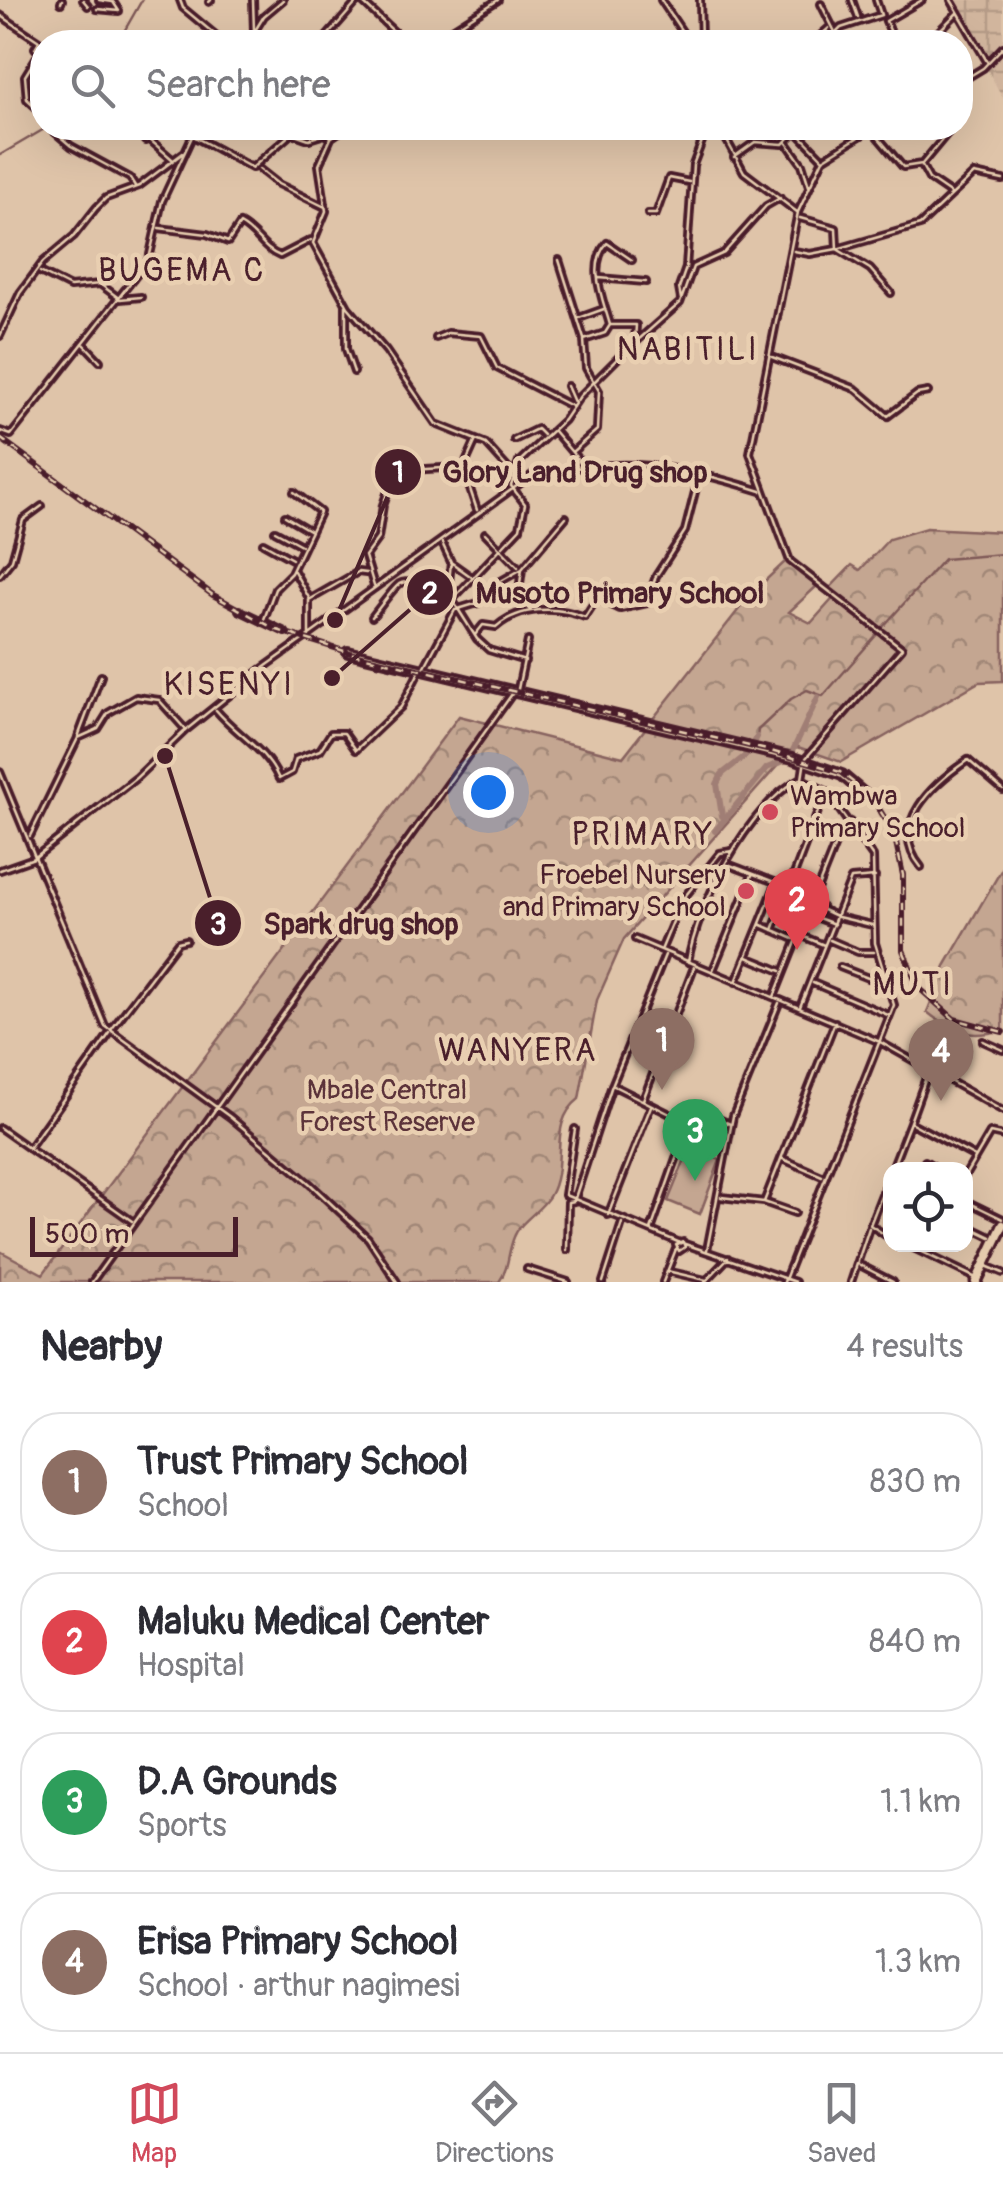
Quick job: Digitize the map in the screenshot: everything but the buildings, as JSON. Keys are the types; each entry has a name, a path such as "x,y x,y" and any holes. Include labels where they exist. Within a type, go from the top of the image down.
{"main road":[{"path":"348,652 790,757 842,776 870,798"},
{"path":"977,1280 1001,1231"}],"street":[{"path":"97,9 119,11 113,2 99,0"},
{"path":"180,0 183,8 212,30"},
{"path":"253,0 254,30"},
{"path":"255,30 269,8 284,0"},
{"path":"333,30 360,0 393,30"},
{"path":"451,30 498,0"},
{"path":"661,0 681,30"},
{"path":"700,0 701,30"},
{"path":"852,0 859,19"},
{"path":"840,30 859,19 881,15 876,0"},
{"path":"890,30 886,21 922,0"},
{"path":"951,0 969,30"},
{"path":"821,4 833,30"},
{"path":"940,30 958,12"},
{"path":"0,15 30,35"},
{"path":"973,38 988,63"},
{"path":"973,73 1003,47 1002,39"},
{"path":"30,71 25,81 30,102"},
{"path":"64,140 130,178 136,188"},
{"path":"151,140 174,160"},
{"path":"0,431 10,436 18,431 82,342 120,300 149,259 162,201 180,170 191,140"},
{"path":"201,140 326,208"},
{"path":"256,167 285,140"},
{"path":"157,228 206,234 228,242 240,224 251,230 262,246 280,256 312,240 326,208 319,165 330,140"},
{"path":"681,300 678,288 686,268 691,183 704,140"},
{"path":"726,140 747,175 798,215 836,228 836,248"},
{"path":"806,140 823,159"},
{"path":"688,962 734,852 761,812 802,779 804,762 902,648 790,561 750,454 798,215 823,159 853,140"},
{"path":"880,140 898,166 922,164 942,140"},
{"path":"734,157 755,142 786,142 802,164 809,186"},
{"path":"0,336 20,293 105,198 136,188 184,152"},
{"path":"922,164 928,178 952,194"},
{"path":"793,250 810,254 910,230 943,207 974,174 1003,180"},
{"path":"648,214 657,212 668,178 691,183"},
{"path":"452,600 520,528 525,504 511,486 518,462 554,430 635,341 681,300 694,267 724,253 766,206 780,198"},
{"path":"312,240 346,304 386,350 436,424 476,438 513,475"},
{"path":"584,340 606,333 610,325 598,278 600,253 607,243 632,260"},
{"path":"836,248 870,270 891,293"},
{"path":"559,260 584,340 586,368 596,383 597,430 572,452"},
{"path":"38,272 70,287 101,284 120,300 141,297"},
{"path":"598,278 646,282"},
{"path":"346,304 346,348 354,372"},
{"path":"578,319 605,309"},
{"path":"610,325 634,324 635,341"},
{"path":"436,338 478,334 497,368 574,405"},
{"path":"82,342 100,360"},
{"path":"770,356 856,389 888,416 917,394 928,392"},
{"path":"567,386 574,405"},
{"path":"514,440 537,428 544,436"},
{"path":"554,430 582,464"},
{"path":"476,438 463,470 478,512"},
{"path":"0,870 34,858 136,778 186,730 511,486 532,475 582,464 638,462 761,491"},
{"path":"374,588 366,553 378,538 385,497 395,472 448,466 463,470"},
{"path":"475,635 482,625 496,627 530,613 559,608 585,618 595,599 623,609 647,602 656,576 685,531 700,474"},
{"path":"263,622 274,589 292,570 320,508 294,492"},
{"path":"0,575 12,560 23,520 42,506"},
{"path":"285,516 310,531"},
{"path":"214,709 238,735 266,755 278,779 292,772 296,759 320,750 331,733 344,733 356,750 406,700 457,608 478,602 486,589 493,589 520,569 566,516"},
{"path":"276,531 302,546"},
{"path":"485,533 520,569 519,600 530,606 530,613"},
{"path":"441,542 451,562 474,578"},
{"path":"263,544 294,560"},
{"path":"451,562 446,586 475,635 489,650 525,661"},
{"path":"292,570 302,578 309,600 309,638"},
{"path":"309,600 358,572 368,573"},
{"path":"372,617 395,585 405,580 446,586"},
{"path":"238,610 284,632"},
{"path":"92,1282 520,688 528,641"},
{"path":"30,837 78,738 100,676"},
{"path":"78,738 98,729 113,709 136,697 163,702 186,730"},
{"path":"920,867 908,840 917,804 967,760 1003,790"},
{"path":"0,772 30,837 34,858 96,1012 111,1032 218,1108 352,1222 378,1250 398,1282"},
{"path":"784,1280 894,1005 877,952 873,857 826,791 802,779"},
{"path":"773,930 826,791"},
{"path":"773,999 840,833 851,821"},
{"path":"574,1202 612,1085 692,885 720,852 734,852"},
{"path":"729,864 814,897 823,910 838,917 874,925"},
{"path":"712,971 753,873"},
{"path":"800,1008 851,879 876,878"},
{"path":"736,982 776,882"},
{"path":"807,913 835,924"},
{"path":"758,924 796,940"},
{"path":"798,934 826,946"},
{"path":"635,939 779,1003 836,1021 911,1057 928,1072 1003,1111"},
{"path":"829,939 858,952 877,952"},
{"path":"29,1148 178,942 186,940"},
{"path":"746,956 783,972"},
{"path":"643,1100 694,966"},
{"path":"840,967 868,978 886,978"},
{"path":"811,982 890,1016"},
{"path":"707,1250 731,1124 779,1003"},
{"path":"764,1202 836,1021"},
{"path":"983,1041 1003,1050"},
{"path":"851,1282 882,1188 928,1072"},
{"path":"612,1085 688,1123"},
{"path":"608,1215 651,1105"},
{"path":"650,1231 695,1108 731,1124"},
{"path":"910,1122 975,1158"},
{"path":"0,1128 134,1222"},
{"path":"574,1128 565,1195 574,1202 795,1282"},
{"path":"973,1162 992,1131 1003,1136"},
{"path":"781,1158 823,1177"},
{"path":"720,1196 764,1202 794,1213"},
{"path":"566,1250 568,1202 574,1202"},
{"path":"973,1207 1001,1231"},
{"path":"602,1282 623,1221"},
{"path":"870,1227 883,1234"},
{"path":"973,1227 1001,1231"},
{"path":"663,1282 678,1242"},
{"path":"676,1249 682,1251 685,1244"},
{"path":"921,1252 977,1280"},
{"path":"667,1271 706,1281 728,1258"},
{"path":"856,1264 892,1282"},
{"path":"984,1265 1003,1273"},
{"path":"528,1269 568,1282"}],"shaded area":[{"path":"949,0 1003,0 1003,98 973,44 973,30 966,30"}],"green space":[{"name":"Mbale Central Forest Reserve","path":"926,528 1003,532 1003,681 979,682 841,762 795,746 624,939 597,1000 579,1099 569,1109 561,1132 555,1183 550,1195 517,1231 499,1282 0,1282 0,1251 43,1274 459,716 623,757 750,595 787,560 818,585 789,612 811,623 837,594 830,588 852,565 860,570 889,539"},
{"path":"1003,867 1003,1030 962,1032 927,1012 945,966"},
{"path":"690,1147 720,1160 700,1214 668,1201"}],"waterway":[{"path":"125,30 142,0"},
{"path":"0,155 30,137"},
{"path":"881,629 944,559 1003,554"},
{"path":"757,737 758,730 791,699 807,690 823,696 879,632"},
{"path":"715,831 767,768 789,759 818,697"},
{"path":"722,816 717,784 722,774 749,753 757,737"}],"railway":[{"path":"0,438 213,595 277,630 357,655 771,751 840,772 871,796 894,833 903,875 903,950 918,987 954,1019 1003,1032"}],"place":[{"name":"Glory Land Drug shop","path":"335,620"},
{"name":"Musoto Primary School","path":"332,678"},
{"name":"Spark drug shop","path":"165,756"},
{"name":"Wambwa Primary School","path":"770,812"},
{"name":"Froebel Nursery and Primary School","path":"746,891"},
{"name":"Maluku Medical Center","path":"797,950"},
{"name":"Trust Primary School","path":"662,1090"},
{"name":"Erisa Primary School","path":"941,1101"},
{"name":"D.A Grounds","path":"695,1181"}],"district":[{"name":"BUGEMA C","path":"182,271"},
{"name":"NABITILI","path":"688,350"},
{"name":"KISENYI","path":"229,685"},
{"name":"PRIMARY","path":"643,835"},
{"name":"MUTI","path":"913,985"},
{"name":"WANYERA","path":"518,1051"}]}
